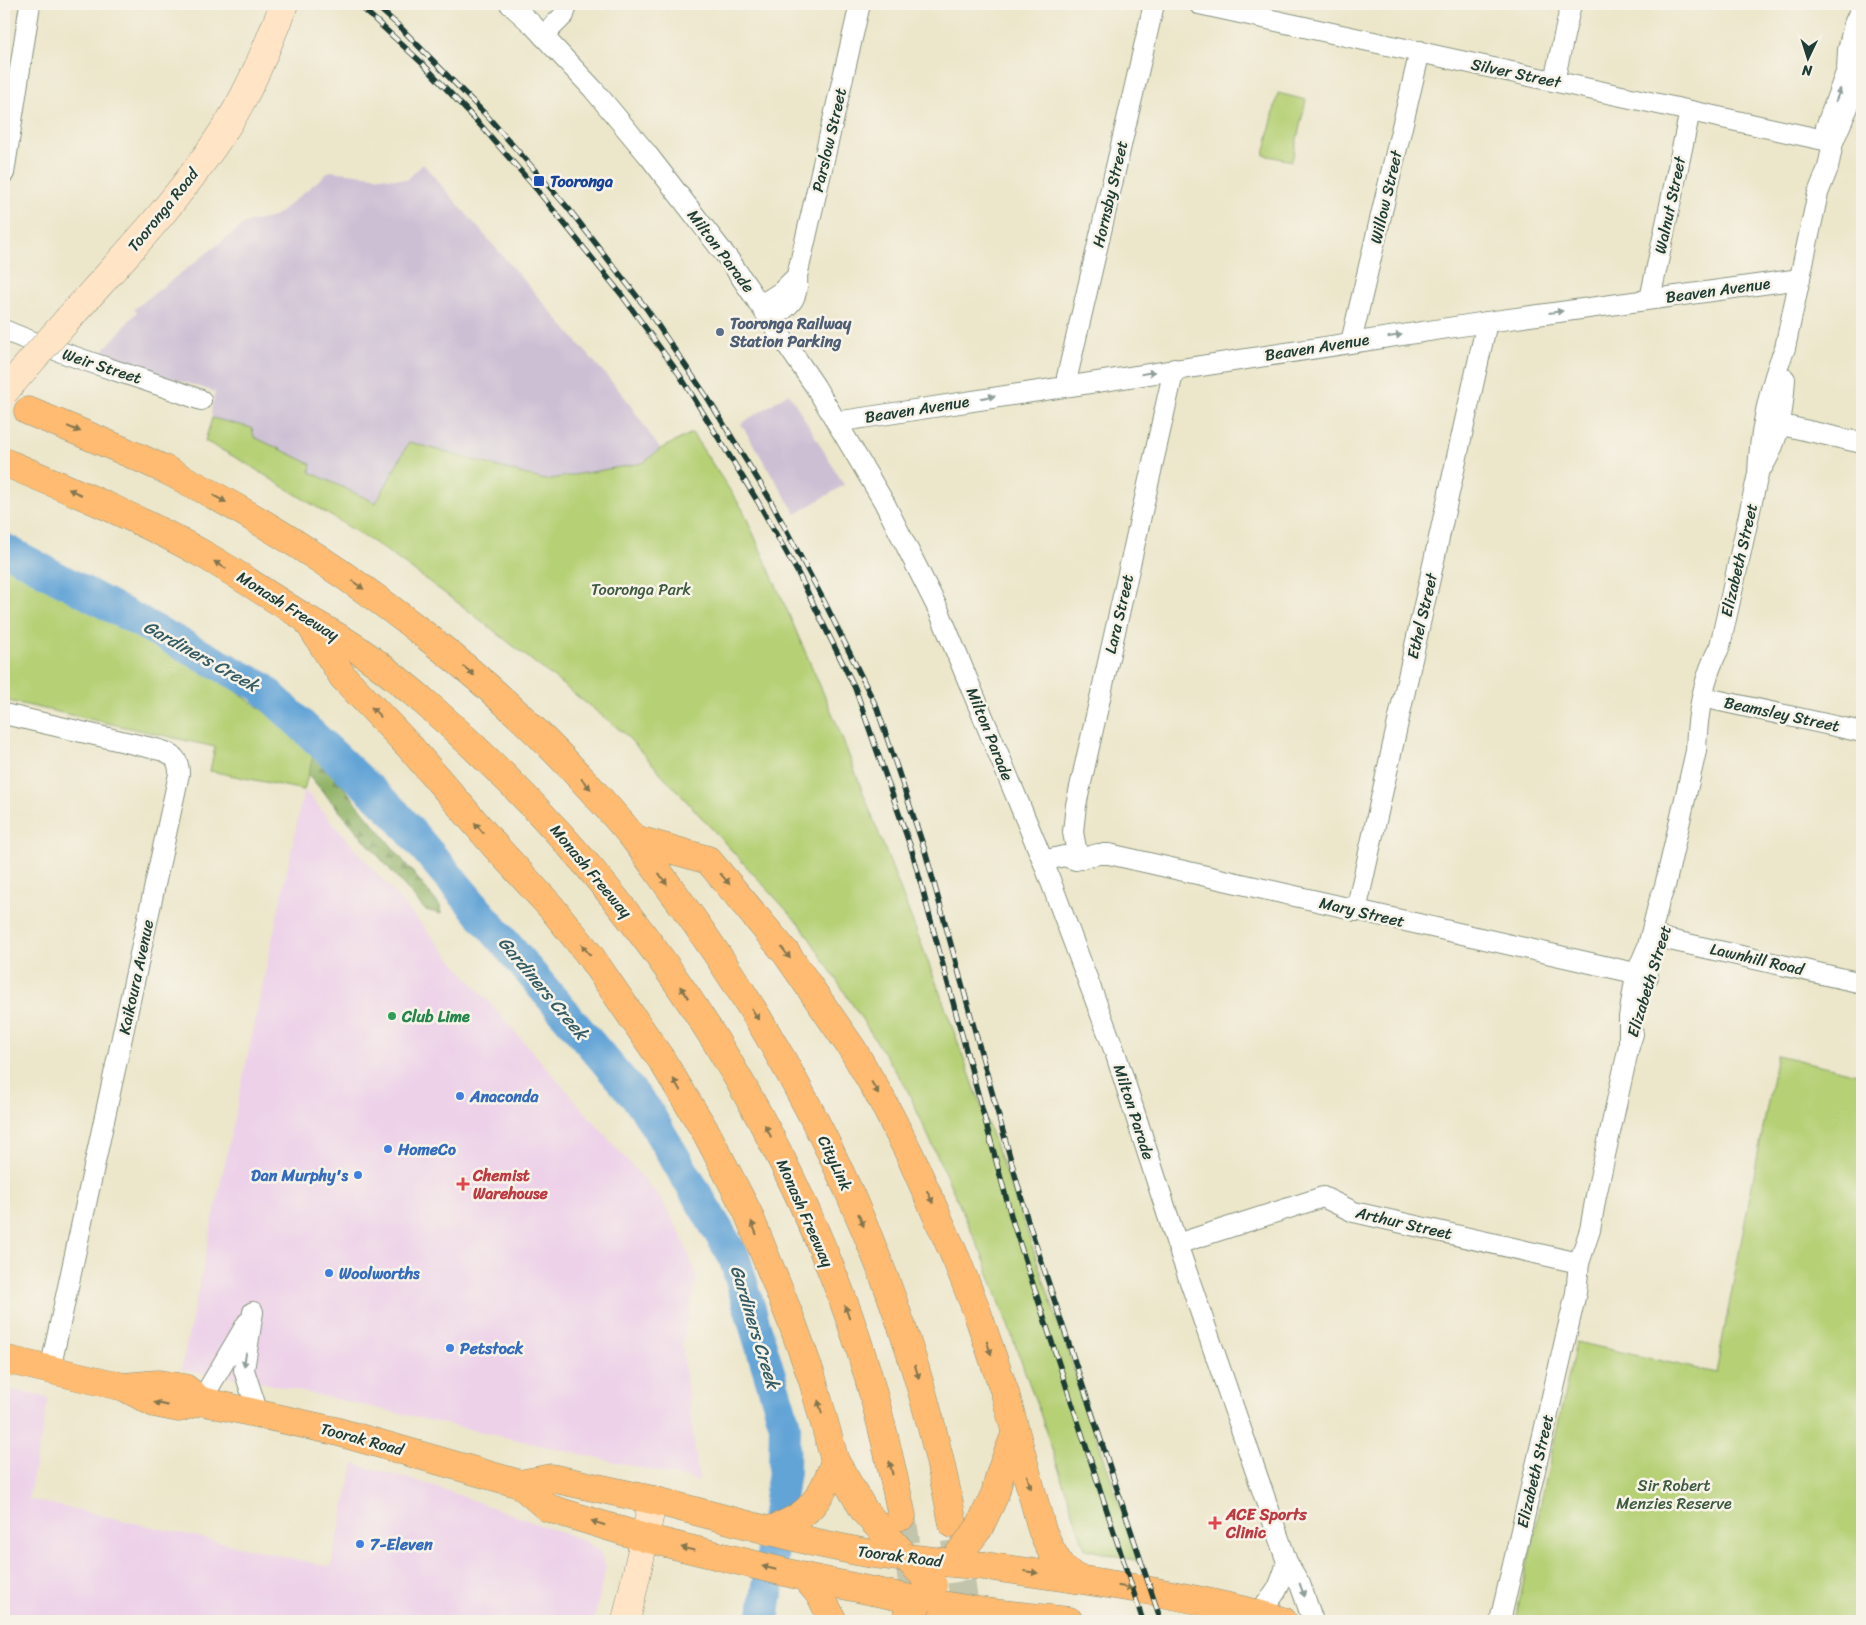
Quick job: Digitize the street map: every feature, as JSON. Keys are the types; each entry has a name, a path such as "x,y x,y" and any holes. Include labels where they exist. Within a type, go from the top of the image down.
{"main road":[{"name":"Tooronga Road","path":"4,392 138,241 208,154 244,96 266,51 284,4"},
{"path":"28,411 84,433 166,471 278,532 356,584 432,640 524,720 564,759 635,840 708,860 786,952 853,1050 882,1100 909,1153 976,1309 1005,1392 1042,1530 1061,1567 1077,1578"},
{"name":"Monash Freeway","path":"4,462 138,521 207,556 356,648 442,718 528,799 567,841 627,912 692,1004 758,1113 787,1168 841,1294 873,1395 902,1516"},
{"path":"306,618 343,677 410,747 496,847 551,906 588,953 661,1058 707,1134 748,1213 812,1378 834,1457 865,1512 907,1558 919,1603"},
{"name":"CityLink","path":"635,840 728,970 803,1096 838,1168 882,1270 905,1334 937,1444 966,1526"},
{"name":"Toorak Road","path":"4,1359 124,1387 158,1384 185,1388 201,1401 376,1441 520,1484 548,1508 645,1538 732,1560 959,1614 992,1613 1069,1621"},
{"path":"919,1603 952,1563 966,1526 995,1494 1001,1471 1015,1435"},
{"path":"768,1531 800,1516 811,1506 824,1487 834,1457"},
{"name":"Toorak Road","path":"520,1484 552,1478 653,1500 768,1531 850,1550 1077,1578 1186,1596 1283,1621"},
{"path":"626,1621 653,1500"},
{"path":"806,1577 821,1596 833,1621"}],"street":[{"path":"4,173 30,4"},
{"name":"Milton Parade","path":"510,4 593,89 648,155 730,261 816,386 884,502 939,611 1051,881 1116,1056 1177,1244 1287,1562 1300,1584 1313,1621"},
{"path":"538,31 557,4"},
{"path":"538,31 564,15 567,4"},
{"name":"Parslow Street","path":"766,312 789,305 798,290 797,276 860,4"},
{"name":"Hornsby Street","path":"1068,385 1067,377 1154,4"},
{"name":"Silver Street","path":"1199,4 1827,141"},
{"path":"1554,81 1571,4"},
{"name":"Elizabeth Street","path":"1856,72 1848,50 1854,24 1862,11"},
{"name":"Elizabeth Street","path":"1500,1621 1576,1293 1574,1262 1590,1230 1629,1046 1638,1021 1642,975 1658,937 1659,902 1665,886 1696,751 1707,732 1709,698 1722,664 1720,646 1758,474 1768,458 1773,423 1786,369 1785,348 1818,193 1828,168 1827,141 1854,91 1862,35"},
{"name":"Willow Street","path":"1351,342 1420,51"},
{"name":"Walnut Street","path":"1650,299 1690,111"},
{"name":"Beaven Avenue","path":"836,422 1351,342 1800,279"},
{"name":"Ethel Street","path":"1356,911 1487,322"},
{"name":"Weir Street","path":"4,330 83,361 166,386 200,400"},
{"name":"Lara Street","path":"1077,859 1073,832 1076,805 1174,369"},
{"path":"1773,423 1862,443"},
{"name":"Beamsley Street","path":"1709,698 1862,732"},
{"name":"Kaikoura Avenue","path":"4,714 169,752 176,758 179,764 179,774 50,1370"},
{"name":"Mary Street","path":"1043,861 1064,856 1077,859 1098,854 1109,854 1642,975"},
{"path":"1051,881 1071,869 1077,859"},
{"name":"Lawnhill Road","path":"1658,937 1862,983"},
{"name":"Arthur Street","path":"1177,1244 1323,1197 1354,1212 1574,1262"},
{"path":"201,1401 254,1312 244,1370 258,1413"},
{"path":"1255,1613 1269,1603 1277,1591 1287,1562"}],"shaded area":[{"path":"423,164 624,396 660,449 643,463 545,480 409,442 376,503 310,472 310,464 254,437 252,428 212,418 211,409 215,392 99,355 137,312 134,309 246,223 274,217 330,171 407,180"},
{"path":"789,393 844,485 796,514 741,424"},
{"path":"304,790 661,1199 680,1233 697,1276 682,1346 699,1481 256,1381 181,1370"},
{"path":"4,1388 49,1398 28,1499 331,1567 354,1464 431,1485 584,1541 599,1551 606,1566 594,1621 4,1621"}],"green space":[{"path":"1278,93 1306,100 1292,161 1264,155"},
{"name":"Tooronga Park","path":"212,418 252,428 254,437 311,464 310,472 376,503 409,442 545,480 643,463 660,449 692,433 743,510 836,722 937,985 1028,1234 1139,1561 1085,1549 1040,1413 983,1257 906,1087 802,927 624,733 465,608 381,547 242,461 205,441"},
{"path":"4,563 151,642 233,689 283,725 342,785 440,906 441,914 425,910 273,734"},
{"path":"4,563 151,642 233,689 283,725 313,755 304,790 210,771 215,747 4,700"},
{"name":"Sir Robert Menzies Reserve","path":"1777,1055 1862,1075 1862,1621 1515,1621 1576,1342 1716,1373"}],"waterway":[{"name":"Gardiners Creek","path":"4,549 261,687 394,812 645,1108 734,1257 785,1425 784,1471 763,1621"}],"tunnel":[{"path":"902,1516 918,1621"},
{"path":"955,1540 967,1621"}],"railway":[{"path":"358,4 423,64 484,129 538,191 621,294 679,374 758,502 798,573 855,688 912,851 1013,1223 1143,1621"},
{"path":"374,4 399,26 488,117 568,208 646,308 707,397 768,496 824,601 877,708 925,851 1027,1218 1161,1621"}],"place":[{"name":"Tooronga","path":"539,181"},
{"name":"Tooronga Railway Station Parking","path":"720,332"},
{"name":"Club Lime","path":"392,1016"},
{"name":"Anaconda","path":"460,1096"},
{"name":"HomeCo","path":"388,1149"},
{"name":"Dan Murphy's","path":"358,1175"},
{"name":"Chemist Warehouse","path":"463,1184"},
{"name":"Woolworths","path":"329,1273"},
{"name":"Petstock","path":"450,1348"},
{"name":"ACE Sports Clinic","path":"1215,1523"},
{"name":"7-Eleven","path":"360,1544"}]}
